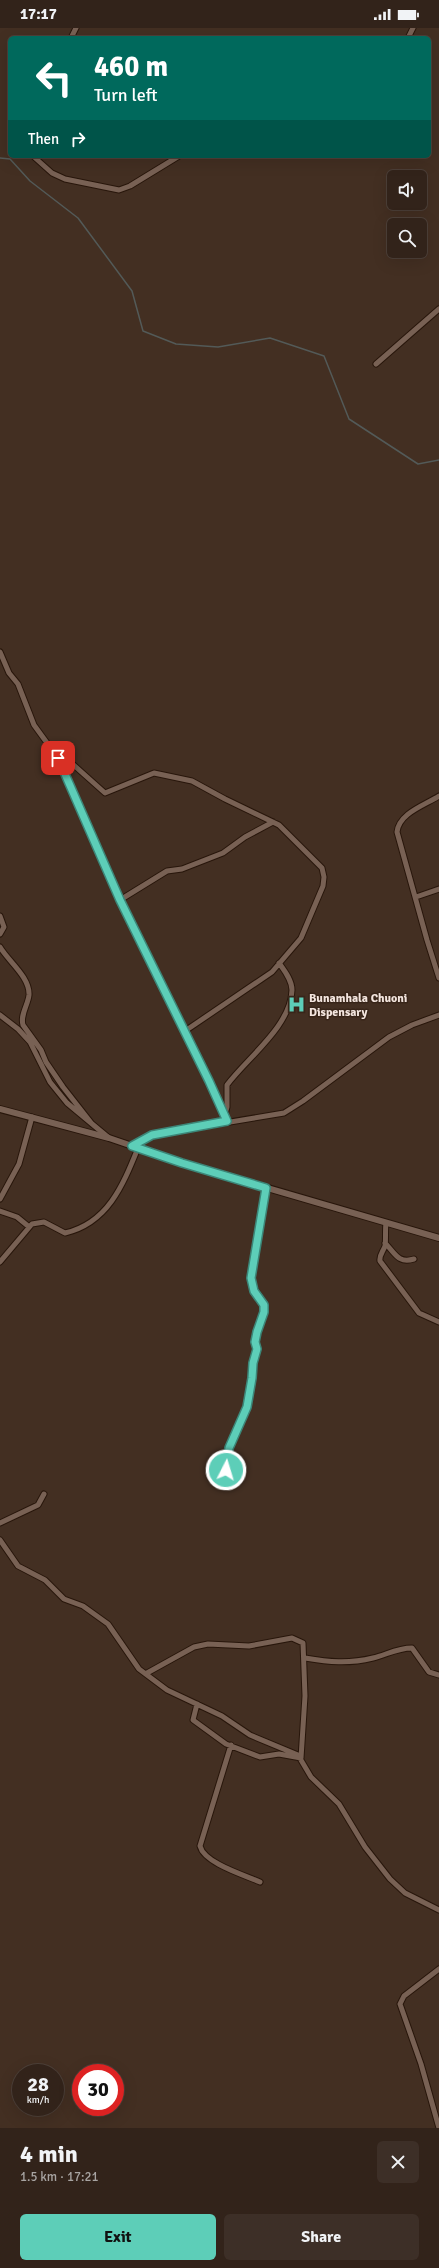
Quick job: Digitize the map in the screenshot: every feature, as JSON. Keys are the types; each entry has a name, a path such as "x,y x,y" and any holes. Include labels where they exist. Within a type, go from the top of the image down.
{"street":[{"path":"35,158 52,173 65,179 120,190 130,186 176,158"},
{"path":"376,364 439,309"},
{"path":"0,652 9,673 18,684 34,725 58,758 120,900 185,1031 227,1121"},
{"path":"58,758 68,760 105,793 124,784 157,773 198,783 224,799 273,822 318,863 324,877 323,886 301,938 272,972 185,1031"},
{"path":"439,796 410,813 398,827 439,978"},
{"path":"120,900 167,871 182,869 223,853 245,837 273,822"},
{"path":"416,897 439,889"},
{"path":"0,916 4,927 0,934"},
{"path":"0,947 28,988 22,1025 41,1050 60,1082 92,1124"},
{"path":"224,1114 227,1107 227,1085 276,1029 288,1005 291,985 279,963"},
{"path":"0,1015 18,1029 30,1042 50,1082 57,1091 76,1111 109,1138"},
{"path":"0,1262 28,1226 36,1222 44,1222 64,1233 98,1217 108,1207 117,1194 135,1147 152,1135 227,1121 273,1115 292,1109 389,1037 412,1025 439,1015"},
{"path":"0,1109 109,1138 182,1163 439,1238"},
{"path":"0,1199 19,1164 32,1117"},
{"path":"226,1470 229,1448 247,1407 253,1363 257,1349 255,1342 264,1312 264,1305 254,1291 251,1278 266,1188"},
{"path":"0,1211 16,1217 28,1226"},
{"path":"386,1223 384,1235 385,1243 379,1256 382,1264 419,1313 439,1322"},
{"path":"385,1243 399,1259 407,1261 414,1259"},
{"path":"0,1523 38,1505 44,1494"},
{"path":"0,1540 18,1566 45,1580 64,1599 83,1606 108,1624 139,1669 147,1673 167,1690 222,1716 250,1735 295,1753 301,1758 311,1777 339,1804 365,1847 390,1879 411,1896 439,1910"},
{"path":"147,1673 194,1647 208,1644 249,1646 280,1640 298,1639 304,1646 305,1658 304,1718 301,1758"},
{"path":"305,1658 340,1663 374,1658 398,1649 412,1648 429,1672 439,1675"},
{"path":"197,1704 193,1720 222,1742 260,1757 279,1754 301,1758"},
{"path":"231,1745 200,1846 204,1856 260,1882"},
{"path":"439,1969 404,1996 400,2004 439,2128"}],"waterway":[{"path":"0,158 10,159 30,181 78,218 132,291 143,331 176,344 218,347 270,338 324,356 349,419 418,464 439,460"}],"place":[{"name":"Bunamhala Chuoni Dispensary","path":"296,1005"}],"route":[{"path":"58,758 120,900 217,1096 227,1121 152,1135 132,1146 182,1163 266,1188 251,1278 254,1291 261,1299 265,1309 255,1342 257,1349 253,1363 247,1407 229,1448 226,1470"}]}
